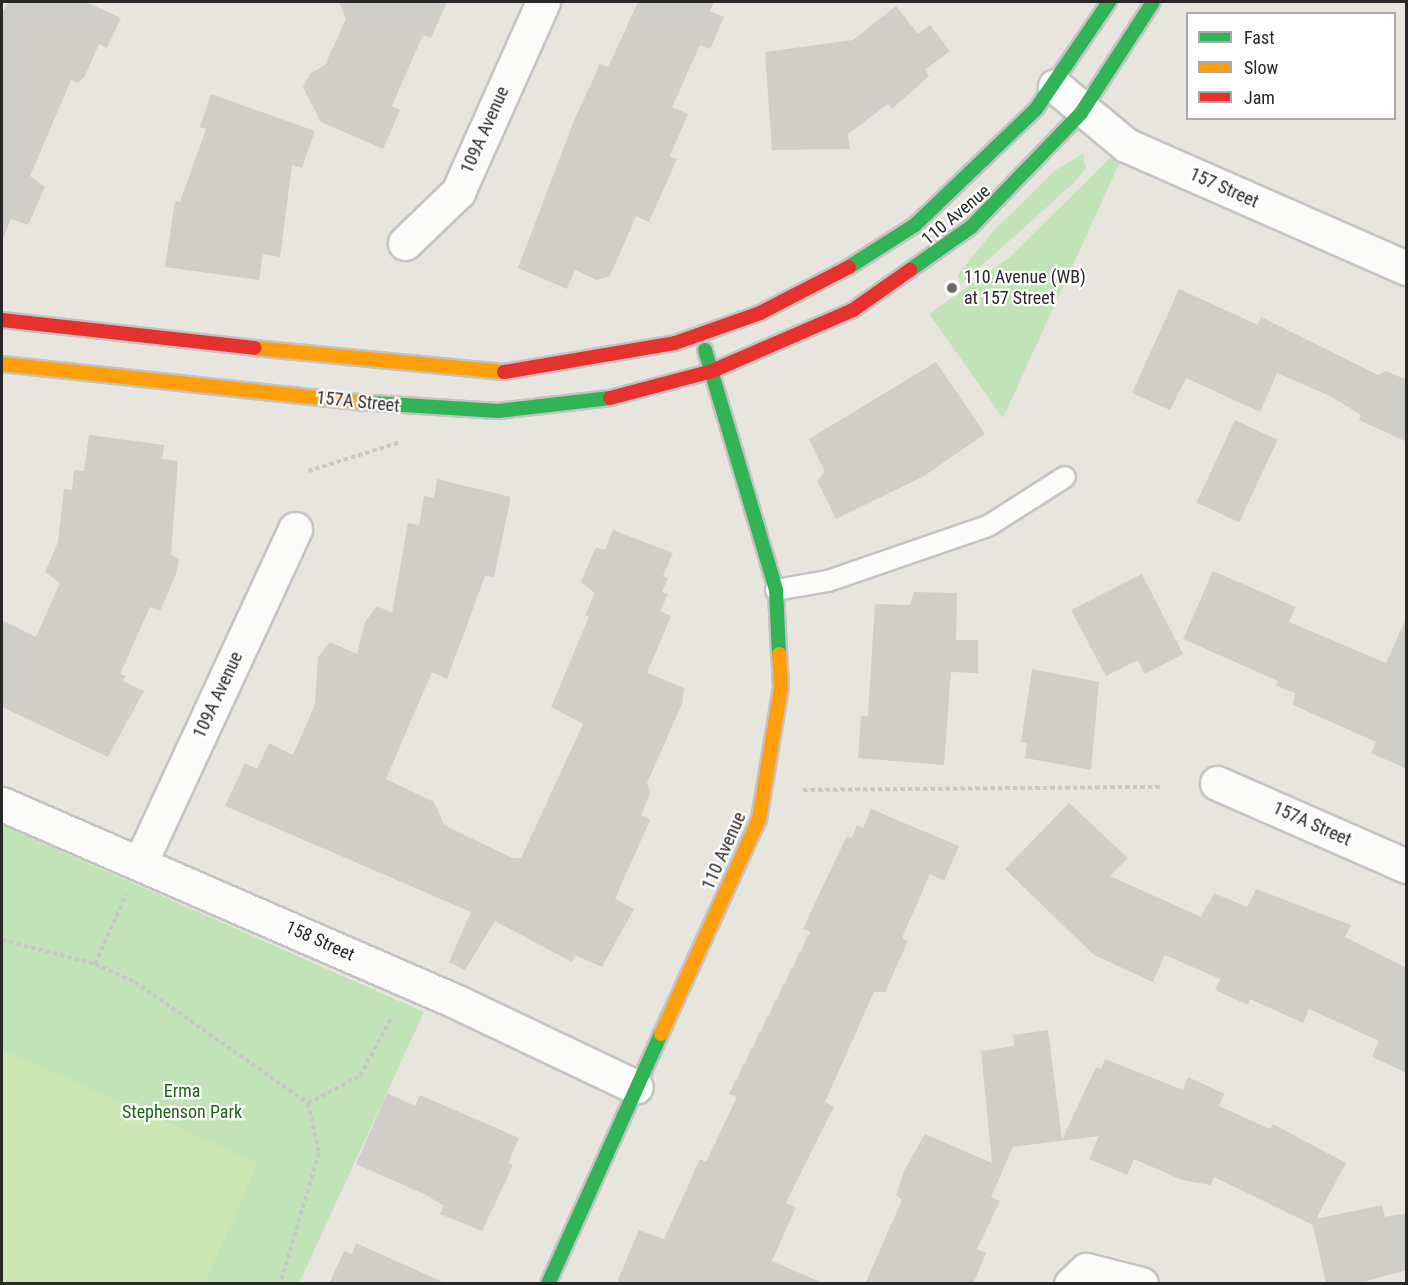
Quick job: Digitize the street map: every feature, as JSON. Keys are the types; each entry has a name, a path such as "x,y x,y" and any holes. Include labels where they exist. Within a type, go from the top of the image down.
{"street":[{"name":"109A Avenue","path":"405,243 458,192 543,2"},
{"name":"110 Avenue","path":"548,1284 759,819 781,688 776,590 701,333 791,299 894,242 955,192 1055,86 1109,2"},
{"name":"110 Avenue","path":"712,371 834,321 923,265 1006,195 1081,113 1153,2"},
{"name":"157 Street","path":"1055,86 1081,113 1126,145 1407,268"},
{"path":"2,321 492,374 604,359 701,333"},
{"name":"157A Street","path":"2,363 413,408 498,411 596,401 712,371"},
{"name":"109A Avenue","path":"135,875 295,529"},
{"name":"157A Street","path":"1217,783 1407,866"},
{"name":"158 Street","path":"2,804 135,875 636,1087"},
{"path":"1078,1277 1141,1284"}],"lane":[{"path":"776,590 828,581 988,526 1065,477"}],"path":[{"path":"308,471 405,440"},
{"path":"803,790 1162,787"},
{"path":"95,964 135,875"},
{"path":"2,940 95,964 135,982 308,1104 319,1153 280,1284"},
{"path":"308,1104 360,1076 391,1018"}],"green space":[{"path":"1083,154 1086,168 1075,182 962,283 958,275 994,230 1057,169"},
{"path":"1110,158 1120,162 1003,418 929,314 1011,256"},
{"name":"Erma Stephenson Park","path":"2,825 424,1012 299,1283 2,1283"},
{"path":"2,1049 258,1163 205,1283 2,1283"}],"building":[{"path":"8,2 86,2 121,18 107,48 99,44 85,76 78,83 71,80 30,176 45,187 28,225 11,219 2,241 2,14"},
{"path":"339,2 447,2 431,38 423,35 392,106 400,110 383,149 321,122 303,87 310,74 325,65 346,19"},
{"path":"638,2 714,2 710,11 724,17 710,49 700,45 672,107 688,114 670,156 677,159 649,222 636,216 610,276 597,280 575,270 567,289 518,268 575,118 600,64 608,67"},
{"path":"896,6 918,34 930,25 950,51 925,70 929,76 892,109 888,104 848,134 850,149 772,150 765,52 853,40"},
{"path":"211,94 315,131 302,168 292,165 280,257 263,254 259,280 165,267 175,201 180,202 206,129 200,127"},
{"path":"1179,289 1258,325 1261,317 1378,375 1386,371 1407,380 1407,442 1359,420 1361,415 1332,397 1277,373 1260,412 1186,378 1170,410 1132,393"},
{"path":"936,362 985,434 924,476 836,519 817,481 825,472 809,439"},
{"path":"1235,420 1278,440 1239,522 1197,502"},
{"path":"89,435 164,445 162,459 178,461 171,555 179,559 176,574 160,611 150,607 120,674 126,676 123,681 144,691 108,757 2,707 2,620 36,637 60,583 45,572 58,542 64,489 72,490 74,470 84,471"},
{"path":"437,479 511,497 494,577 485,576 447,679 432,672 386,779 434,802 444,825 512,858 521,858 583,724 551,707 589,617 585,615 595,593 581,582 596,547 605,550 613,530 673,553 663,576 668,578 662,592 668,594 660,611 671,616 647,673 684,688 682,704 647,783 651,792 641,815 650,820 615,899 634,909 602,967 575,955 572,962 495,921 465,970 449,962 471,912 225,806 245,763 257,769 269,743 293,755 315,705 318,657 330,642 357,654 365,622 377,606 392,613 408,523 419,525 424,496 434,498"},
{"path":"1213,571 1296,607 1289,622 1386,663 1407,616 1407,769 1371,753 1376,742 1293,705 1295,693 1276,686 1278,681 1183,639"},
{"path":"1142,574 1183,654 1145,674 1138,660 1106,676 1071,610"},
{"path":"914,592 957,593 956,640 978,640 978,673 951,672 944,765 858,758 861,716 868,716 875,604 910,605"},
{"path":"1032,669 1099,682 1091,770 1025,758 1027,743 1021,742"},
{"path":"1069,803 1128,858 1110,876 1201,917 1214,893 1247,907 1256,889 1351,925 1345,937 1407,968 1407,1073 1372,1057 1379,1041 1309,1009 1303,1023 1250,999 1248,1005 1215,990 1220,979 1165,955 1153,982 1094,955 1005,869"},
{"path":"871,809 959,846 944,881 930,874 902,938 908,941 885,992 874,992 825,1102 834,1107 786,1203 796,1207 772,1261 825,1284 616,1284 639,1230 664,1239 700,1159 706,1162 737,1097 729,1094 810,932 803,929 820,892 847,836 852,838 857,825 863,828"},
{"path":"1048,1030 1062,1140 1096,1067 1101,1069 1105,1059 1183,1090 1188,1077 1225,1094 1219,1106 1270,1129 1273,1124 1346,1163 1316,1219 1382,1205 1385,1217 1407,1213 1407,1270 1356,1284 1326,1284 1313,1225 1214,1177 1211,1185 1182,1180 1134,1159 1127,1175 1089,1159 1099,1136 1013,1147 991,1197 1000,1201 977,1249 986,1253 973,1284 865,1284 902,1200 896,1195 904,1171 925,1134 992,1163 981,1051 1014,1046 1013,1035"},
{"path":"387,1093 415,1106 420,1095 519,1138 508,1163 513,1165 482,1231 440,1214 444,1206 426,1195 356,1164"},
{"path":"356,1243 447,1284 329,1284 344,1251 352,1254"}],"traffic: fast":[{"path":"849,267 915,225 1036,109 1109,2"},
{"path":"910,270 971,227 1081,113 1153,2"},
{"path":"705,350 776,590 779,654"},
{"path":"357,402 498,411 610,398"},
{"path":"548,1284 661,1034"}],"traffic: slow":[{"path":"254,348 504,372"},
{"path":"2,364 357,402"},
{"path":"661,1034 759,819 781,688 779,654"}],"traffic: jam":[{"path":"504,372 675,343 760,313 849,267"},
{"path":"610,398 712,371 853,310 910,270"},
{"path":"2,320 254,348"}],"place":[{"name":"110 Avenue (WB) at 157 Street","path":"952,288"}]}
